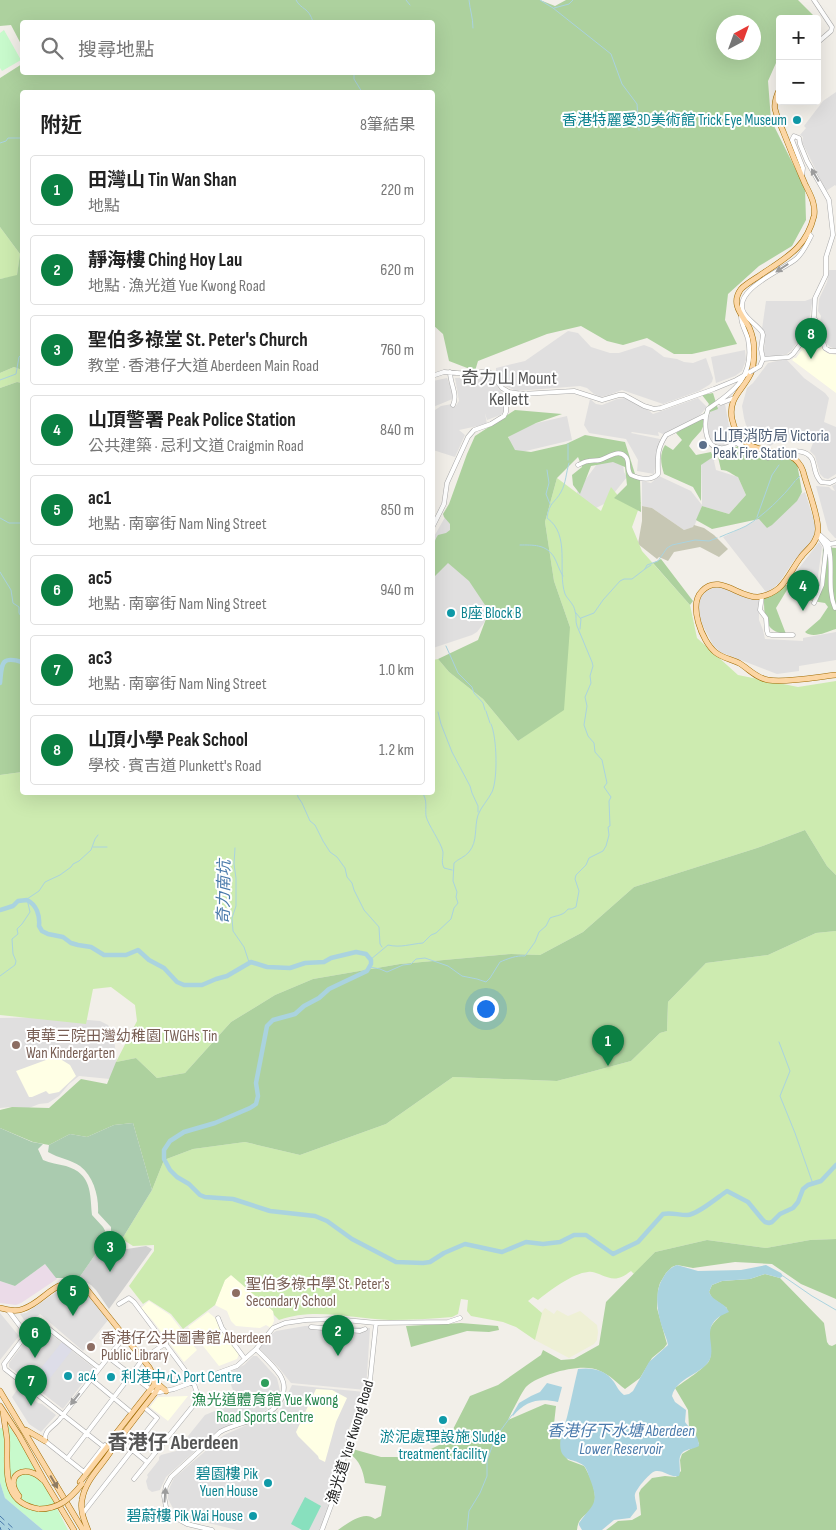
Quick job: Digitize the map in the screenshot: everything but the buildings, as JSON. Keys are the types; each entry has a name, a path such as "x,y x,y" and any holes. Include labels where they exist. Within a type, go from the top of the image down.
{"main road":[{"path":"776,95 775,108 814,207 814,216 808,232 797,250 741,289 738,296 738,309 743,315 753,339 754,359 751,374 734,398 732,418 735,428 746,442 756,448 783,453 796,459 802,468 817,521 818,535 781,586 773,592 762,596 748,595 721,584 712,585 702,590 697,598 696,613 700,627 713,650 766,680 784,681 836,675"},
{"path":"0,1308 8,1310 24,1309 58,1285 65,1283 80,1285 88,1289 143,1360 158,1384 166,1391"},
{"path":"88,1530 82,1513 82,1501 87,1485 144,1407 153,1392 155,1378"},
{"path":"1,1409 7,1438 6,1477 12,1494 28,1506 51,1508 60,1505 72,1496 117,1432 132,1413 158,1388 158,1384"},
{"path":"0,1390 83,1530"},
{"path":"1,1409 19,1435 74,1530"},
{"path":"24,1429 45,1441"},
{"path":"81,1483 118,1441"},
{"path":"39,1507 20,1498 14,1487 14,1479 19,1472 28,1470 37,1474 45,1482"}],"street":[{"path":"814,0 832,27 831,31 821,40"},
{"path":"763,359 789,357 793,354 810,331 816,296 826,275 826,257 833,235 829,200 809,164 799,138 796,136 792,138 803,168 802,176"},
{"path":"435,375 442,372 464,374 488,371 502,388 509,392 522,394 570,391 602,400 624,395 644,406 657,409 714,389 748,374 760,366 763,359 761,349 763,335 743,315 741,320 749,348 748,374 731,393 708,409 706,431 711,443 718,448 736,443 768,458 796,451 806,454 811,458 814,472 821,482 830,484 836,480"},
{"path":"814,316 825,348 836,351"},
{"path":"450,372 455,395 453,405"},
{"path":"435,522 444,504 447,483 468,436 474,430 504,416 509,392"},
{"path":"712,407 734,398"},
{"path":"578,465 619,453 626,457 628,470 632,476 643,479 653,478 658,474 657,459 666,434 706,415"},
{"path":"818,535 832,544 836,543"},
{"path":"814,603 822,585 826,550 818,535"},
{"path":"827,541 830,554 832,598 835,608"},
{"path":"762,596 760,610 766,618 766,631 768,634 772,636 793,635"},
{"path":"119,1304 127,1299 131,1299 193,1381 198,1398 134,1479"},
{"path":"8,1310 26,1334"},
{"path":"218,1318 222,1328 245,1359"},
{"path":"108,1358 153,1392 166,1391 237,1366 273,1328 285,1323 335,1319 376,1323 448,1322 460,1318"},
{"path":"99,1368 39,1321 26,1334 5,1361 4,1366 5,1369 104,1447"},
{"name":"漁光道 Yue Kwong Road","path":"322,1530 332,1503 350,1436 369,1390 376,1323"},
{"path":"311,1327 360,1331 365,1329"},
{"path":"117,1432 84,1472 45,1441 46,1432 63,1414 125,1336"},
{"path":"67,1459 143,1360 166,1343"},
{"path":"212,1530 183,1522 172,1516 164,1504 165,1489 171,1478 220,1432 267,1414 281,1402 284,1391 282,1379 256,1348"},
{"path":"91,1379 132,1413"},
{"path":"82,1513 157,1418 144,1407"},
{"path":"118,1441 147,1462"}],"shaded area":[{"path":"836,92 836,186 826,191 802,142 803,137 800,135 806,128 804,126 823,101"},
{"path":"829,270 836,270 836,349 826,343 820,323 821,316 818,311 819,299 827,282"},
{"path":"813,298 808,326 792,350 787,354 765,356 765,335 762,329 766,301 805,301"},
{"path":"817,330 823,350 836,355 836,393 792,360 802,350 800,349 806,341 811,342 817,336"},
{"path":"568,331 578,333 591,347 610,353 619,353 644,345 652,348 664,357 684,362 693,363 706,358 713,378 712,382 699,391 663,404 622,390 601,397 580,386 516,391 505,386 496,373 496,368 525,361"},
{"path":"745,350 746,360 742,371 735,376 716,383 711,357"},
{"path":"786,359 804,378 829,398 824,422 836,427 836,474 828,479 820,474 815,456 810,451 813,443 788,435 770,446 754,435 746,425 742,406 747,388 768,363"},
{"path":"491,377 503,394 504,412 487,420 485,413 487,424 459,430 465,435 455,457 435,451 435,410 441,406 452,404 455,407 459,401 455,378"},
{"path":"447,378 455,398 435,406 435,381"},
{"path":"625,398 653,414 698,398 707,407 700,415 690,421 663,434 658,432 659,436 631,433 660,439 654,474 637,471 638,460 626,439 589,433 584,425 590,399 596,404 602,405"},
{"path":"725,404 729,426 738,441 721,447 712,442 707,431 708,416 709,410"},
{"path":"567,416 572,440 513,454 507,430"},
{"path":"717,454 714,461 716,470 738,477 746,495 729,514 702,506 694,527 684,530 652,508 642,506 642,481 651,483 659,476 691,491 702,505 701,457"},
{"path":"611,458 623,464 627,477 606,503 594,509 575,496 597,464"},
{"path":"836,484 835,538 828,530 816,486 829,487 835,491 832,486"},
{"path":"805,492 815,524 814,537 795,559 779,583 766,592 723,537"},
{"path":"642,506 652,508 684,530 694,525 704,528 728,549 719,557 700,547 674,552 668,561 659,557 657,559 638,544 642,521"},
{"path":"448,512 515,552 484,623 477,632 435,647 435,535"},
{"path":"819,542 822,547 816,591 802,600 789,581"},
{"path":"721,587 747,598 759,600 759,620 765,639 803,641 803,638 836,632 836,660 799,666 799,671 777,674 720,652 713,645 703,626 699,607 700,598 705,592"},
{"path":"52,1017 100,1021 108,1025 113,1032 118,1070 110,1079 79,1076 59,1096 48,1103 39,1104 24,1110 11,1107 0,1108 0,1018"},
{"path":"49,1052 70,1065 76,1076 59,1092 49,1094 46,1091 29,1097 16,1071 46,1060"},
{"path":"133,1123 152,1190 122,1239 111,1231 111,1227 98,1213 98,1200 95,1188 85,1171 77,1164 48,1152 49,1145 70,1134 87,1137 114,1125"},
{"path":"0,1128 32,1142 43,1144 38,1149 43,1160 66,1166 81,1174 85,1179 90,1192 92,1215 108,1236 79,1278 56,1278 45,1264 15,1286 0,1281"},
{"path":"108,1236 118,1247 127,1249 146,1246 152,1249 109,1309 96,1290 79,1278"},
{"path":"45,1264 57,1279 21,1303 16,1305 0,1303 0,1281 15,1286"},
{"name":"聖伯多祿中學 St. Peter's Secondary School","path":"231,1275 273,1311 274,1321 271,1328 266,1325 260,1328 236,1326 231,1321 227,1311 215,1305 225,1280"},
{"path":"65,1286 81,1287 108,1320 83,1351 40,1314 27,1324 20,1314 26,1313"},
{"path":"149,1301 170,1315 197,1350 184,1362 141,1308"},
{"path":"545,1308 554,1314 557,1310 568,1316 580,1311 597,1325 597,1340 594,1344 569,1358 535,1340 542,1312"},
{"path":"208,1312 220,1322 239,1354 237,1359 219,1366 188,1327"},
{"path":"0,1313 19,1336 0,1360"},
{"path":"335,1325 370,1328 366,1390 291,1383 259,1348 276,1331 305,1326"},
{"path":"36,1327 40,1327 52,1335 94,1368 63,1409 9,1367 9,1363"},
{"path":"62,1342 72,1350 40,1391 29,1383"},
{"path":"253,1356 257,1356 277,1378 280,1391 276,1403 263,1412 227,1426 215,1433 166,1477 160,1490 152,1492 148,1489 147,1475 161,1455 176,1451 205,1415 237,1402 227,1373 244,1365"},
{"path":"292,1385 365,1392 347,1433 331,1500 319,1530 237,1530 192,1519 175,1512 168,1499 168,1491 174,1478 224,1435 279,1411"},
{"path":"19,1387 56,1415 41,1432 29,1424 12,1397"},
{"path":"316,1389 332,1390 347,1398 336,1422 325,1462 319,1459 296,1432"},
{"path":"188,1396 168,1421 150,1407 158,1397"}],"green space":[{"path":"0,0 540,0 555,6 566,0 798,0 813,15 776,15 776,63 768,81 771,120 805,188 806,220 792,246 759,266 728,294 725,320 737,344 692,354 674,354 647,338 623,345 607,341 581,326 547,334 478,361 475,371 449,361 443,334 435,327 435,90 20,90 20,254 0,227 0,78 20,65 20,75 435,75 435,20 20,20 20,42 11,25 0,26"},
{"path":"4,30 20,58 20,61 2,71 0,68 0,33"},
{"path":"0,227 20,254 17,276 0,279"},
{"path":"20,254 20,369 14,367 0,373 0,279 17,275"},
{"path":"14,367 20,369 20,383 0,388 0,373"},
{"path":"20,383 20,772 0,775 0,388"},
{"path":"713,393 718,409 710,412 701,431 689,446 696,455 711,452 713,457 701,465 701,501 693,487 664,474 661,456 665,445 673,450 682,440 676,433 703,415 709,404 702,395"},
{"path":"515,410 562,414 536,423 508,437 515,450 531,452 566,444 585,435 625,442 635,474 640,480 641,512 614,498 627,485 625,467 613,462 591,466 580,494 573,485 572,475 582,467 578,457 557,478 545,522 554,581 570,627 564,710 518,741 483,699 449,672 438,659 478,640 489,611 469,581 448,563 435,576 435,539 438,535 450,530 450,524 443,514 449,504 475,436"},
{"path":"738,446 758,458 767,455 788,457 797,463 802,492 797,501 767,528 759,519 712,529 696,520 702,506 729,514 746,495 738,477 721,470 718,457"},
{"path":"557,478 601,511 611,487 624,503 641,502 632,527 642,551 690,605 697,638 738,675 798,687 836,681 836,875 827,866 805,830 757,848 634,887 583,932 540,955 511,954 400,964 313,979 275,995 231,1022 185,1073 157,1078 136,1058 116,1062 137,1021 135,1005 111,987 93,989 86,1024 0,1015 0,775 20,772 20,795 435,795 435,660 438,659 449,672 483,699 518,741 536,728 570,627 554,581 545,522"},
{"path":"823,547 836,548 836,629 812,635 805,632 820,619 828,607 825,603 806,600 805,595 823,586 825,581 822,574"},
{"path":"661,559 693,601 690,605 653,563"},
{"path":"784,585 790,585 776,608 786,634 779,633 769,626 765,616 764,604 764,597"},
{"path":"805,830 827,866 836,875 836,931 816,933 768,955 706,963 668,1002 667,1031 660,1033 631,1061 557,1081 453,1077 386,1124 300,1155 245,1142 193,1149 164,1160 152,1190 133,1123 114,1125 87,1137 70,1134 49,1145 33,1142 0,1128 0,1110 12,1107 49,1108 81,1079 107,1084 116,1062 136,1058 157,1078 185,1073 231,1022 275,995 313,979 400,964 511,954 540,955 583,932 634,887 757,848"},
{"path":"836,931 836,1239 810,1240 766,1248 707,1240 655,1252 634,1274 631,1271 622,1277 615,1278 592,1272 582,1273 562,1283 538,1300 533,1297 528,1301 542,1313 535,1340 516,1327 503,1322 471,1316 467,1311 468,1300 461,1299 458,1314 452,1317 390,1320 306,1314 279,1320 273,1311 231,1275 225,1280 215,1305 183,1329 171,1314 149,1300 143,1304 129,1286 154,1251 154,1245 133,1246 122,1239 152,1190 164,1160 193,1149 245,1142 300,1155 386,1124 453,1077 557,1081 631,1061 660,1033 667,1031 668,1002 706,963 768,955 816,933"},
{"path":"836,1239 836,1299 801,1284 772,1264 735,1262 693,1268 677,1265 666,1273 658,1290 657,1308 667,1344 652,1358 640,1378 625,1389 604,1373 583,1368 562,1371 542,1377 525,1388 508,1420 545,1404 556,1406 554,1424 561,1437 562,1452 568,1460 584,1466 591,1480 595,1492 594,1503 592,1508 580,1520 577,1530 338,1530 361,1517 366,1516 375,1519 381,1516 386,1486 365,1483 360,1466 349,1453 349,1448 381,1457 415,1457 447,1441 470,1396 498,1385 541,1355 543,1350 561,1360 574,1359 599,1345 606,1302 655,1252 707,1240 766,1248 810,1240"},
{"path":"765,1274 780,1278 824,1323 829,1345 836,1344 836,1530 606,1530 618,1521 632,1520 641,1515 639,1493 641,1489 652,1478 676,1477 681,1471 680,1460 682,1454 699,1444 695,1434 689,1427 688,1410 675,1388 699,1371 709,1361 711,1353 710,1329 727,1308 712,1298 709,1292 712,1285 722,1281 750,1279"},
{"path":"461,1323 498,1326 499,1330 489,1332 467,1331 411,1347 406,1326"},
{"path":"7,1423 34,1464 68,1530 43,1530 5,1498 0,1482 0,1428 8,1429"},
{"path":"305,1497 321,1506 309,1530 302,1530 291,1524"}],"water":[{"name":"香港仔下水塘 Aberdeen Lower Reservoir","path":"677,1265 698,1271 741,1270 766,1265 783,1276 780,1278 765,1274 750,1279 722,1281 712,1285 709,1292 729,1312 719,1317 711,1327 711,1356 709,1361 700,1370 678,1385 672,1396 675,1402 686,1410 685,1422 696,1436 699,1446 681,1454 679,1476 656,1471 648,1477 635,1494 637,1509 630,1518 614,1520 602,1530 582,1530 579,1523 594,1503 593,1488 584,1466 565,1457 560,1447 578,1369 593,1369 603,1372 611,1378 624,1395 633,1391 649,1362 668,1345 659,1315 657,1295 664,1276 671,1268"},
{"path":"547,1383 562,1387 558,1402 539,1400 528,1403 512,1415 519,1403 540,1392"},
{"path":"0,1482 5,1498 43,1530 0,1530"}],"waterway":[{"path":"296,0 307,11 312,20"},
{"path":"406,0 410,5"},
{"path":"469,0 473,28"},
{"path":"540,0 553,8 611,54 622,84 637,104 639,130"},
{"path":"554,8 569,4 573,0"},
{"path":"354,75 354,79 361,90"},
{"path":"0,143 8,138 20,138"},
{"path":"0,380 16,374 20,356"},
{"path":"568,444 568,460"},
{"path":"370,967 387,972 403,965 411,964 416,959 425,958 448,966 462,976 486,982 500,962 525,956 550,918 576,907 579,891 575,879 576,875 586,865 589,858 603,851 606,846 609,835 608,827 610,826 609,801 611,797 604,787 607,783 602,760 595,752 594,743 588,736 584,725 587,706 585,697 591,683 590,676 593,666 577,626 574,609 565,594 559,534 547,518 551,506 563,489 569,463"},
{"path":"757,517 772,475 779,465"},
{"path":"547,470 549,483 546,494 550,504"},
{"path":"796,480 800,476"},
{"path":"720,537 746,526 766,512 795,481"},
{"path":"0,518 9,523 20,523"},
{"path":"581,618 594,613 620,581 632,579 645,569 647,565 658,561 667,548 672,545 695,540 709,541 717,538"},
{"path":"520,545 543,547 554,557 563,576"},
{"path":"645,569 651,565"},
{"path":"0,572 11,590 13,603 19,607 20,615"},
{"path":"576,613 581,619 580,629"},
{"path":"446,646 458,673 472,687 474,693 483,703 485,710"},
{"path":"0,683 4,663 10,660 20,661"},
{"path":"486,711 490,723"},
{"path":"438,712 452,752 470,786 478,806 478,812"},
{"path":"370,960 388,945 401,946 423,943 451,919 454,908 458,903 453,881 454,863 472,848 478,815 494,786 496,748 491,724"},
{"path":"298,795 310,821 315,825 330,852 337,857 345,868 347,877 352,883 364,910 379,927 380,944 382,947"},
{"path":"424,795 427,820 443,852 443,866 452,870"},
{"path":"0,976 15,965 12,939 18,934 17,929 30,912 27,899 39,891 45,882 60,875 79,861 91,850 98,835"},
{"path":"93,847 107,847"},
{"name":"奇力南坑","path":"235,848 236,906 232,918 233,931 244,947 249,962"},
{"path":"0,910 13,906 18,901 27,900 37,911 39,926 42,931 63,937 71,943 91,947 104,955 126,955 138,950 149,960 164,968 177,982 184,985 202,985 227,976 251,962 267,967 290,968 305,963 324,962 331,958 356,952 366,954 371,960 367,971 329,989 295,1014 273,1020 267,1026 256,1083 258,1096 256,1104 215,1123 184,1132 170,1141 164,1150 164,1159 170,1170 200,1195 233,1199 270,1211 315,1216 327,1221 352,1239 396,1262 430,1262 444,1253 465,1244 502,1252 526,1242 543,1244 560,1242 574,1235 586,1235 613,1254 638,1242 663,1214 691,1214 702,1209 727,1191 748,1202 765,1222 769,1223 780,1214 793,1208 798,1202 803,1189 808,1185 821,1181 836,1165"},
{"path":"779,1042 790,1071 780,1096 813,1184"},
{"path":"783,1276 836,1310"},
{"path":"467,1530 469,1511 480,1493 487,1476 487,1461 495,1438 512,1415"}],"ferry route":[{"path":"0,1516 15,1530"},
{"path":"0,1521 10,1530"}],"place":[{"name":"香港特麗愛3D美術館 Trick Eye Museum","path":"797,120"},
{"name":"山頂小學 Peak School","path":"811,359"},
{"name":"山頂消防局 Victoria Peak Fire Station","path":"703,445"},
{"name":"山頂警署 Peak Police Station","path":"803,611"},
{"name":"B座 Block B","path":"451,613"},
{"name":"東華三院田灣幼稚園 TWGHs Tin Wan Kindergarten","path":"16,1045"},
{"name":"田灣山 Tin Wan Shan","path":"608,1066"},
{"name":"聖伯多祿堂 St. Peter's Church","path":"110,1272"},
{"name":"聖伯多祿中學 St. Peter's Secondary School","path":"236,1293"},
{"name":"ac1","path":"73,1316"},
{"name":"香港仔公共圖書館 Aberdeen Public Library","path":"91,1347"},
{"name":"靜海樓 Ching Hoy Lau","path":"338,1356"},
{"name":"ac5","path":"35,1358"},
{"name":"ac4","path":"68,1376"},
{"name":"利港中心 Port Centre","path":"111,1377"},
{"name":"漁光道體育館 Yue Kwong Road Sports Centre","path":"265,1383"},
{"name":"ac3","path":"31,1406"},
{"name":"淤泥處理設施 Sludge treatment facility","path":"443,1420"},
{"name":"碧園樓 Pik Yuen House","path":"268,1483"},
{"name":"碧蔚樓 Pik Wai House","path":"253,1516"}],"district":[{"name":"奇力山 Mount Kellett","path":"509,388"},
{"name":"香港仔 Aberdeen","path":"173,1442"}]}
